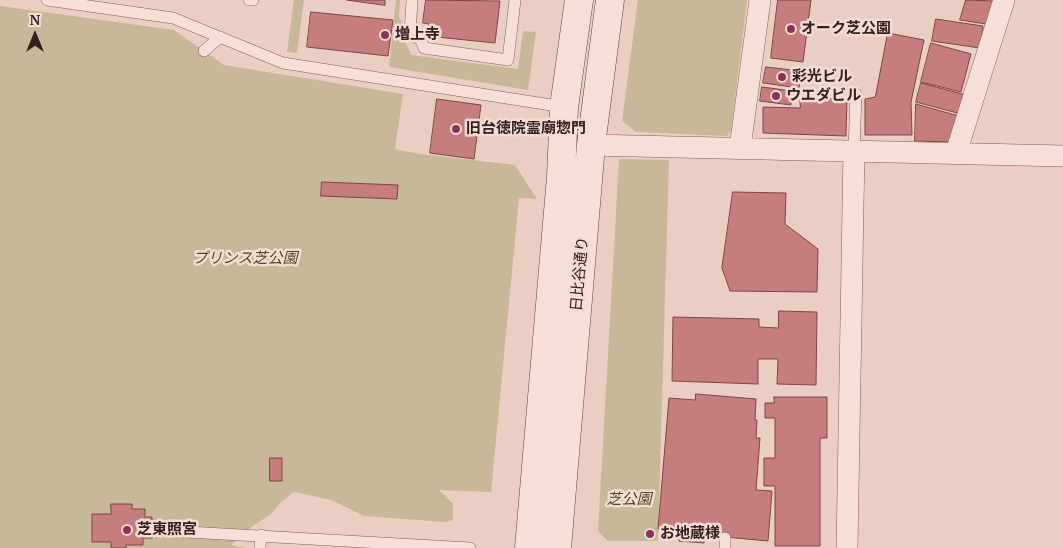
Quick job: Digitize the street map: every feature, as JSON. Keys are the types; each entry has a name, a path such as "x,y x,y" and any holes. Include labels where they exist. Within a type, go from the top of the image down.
{"main road":[{"name":"日比谷通り","path":"529,548 561,177 564,107 579,0"},
{"name":"日比谷通り","path":"557,548 591,145 610,0"}],"street":[{"path":"740,148 760,0"},
{"path":"956,153 1004,0"},
{"path":"591,145 1063,156"},
{"path":"847,548 854,150"}],"lane":[{"path":"46,0 173,18 283,64 564,107"},
{"path":"412,0 410,34 422,40 424,48 508,60 515,0"},
{"path":"204,51 220,37"},
{"path":"854,150 856,94"},
{"path":"152,530 470,548"},
{"path":"260,535 260,548"}],"green space":[{"path":"294,0 304,0 297,53 287,52"},
{"path":"396,0 400,0 399,17 405,28 405,40 411,55 518,69 523,31 536,32 528,90 389,67"},
{"path":"638,0 747,0 731,131 727,136 636,132 622,121"},
{"name":"プリンス芝公園","path":"0,6 174,30 224,65 403,94 395,149 420,154 515,165 537,199 519,198 491,492 439,490 453,504 453,520 445,522 364,516 331,500 294,492 282,501 271,514 253,526 231,545 245,548 0,548"},
{"name":"芝公園","path":"619,159 669,160 658,541 608,541 598,531"}],"building":[{"path":"347,0 385,0 385,5"},
{"path":"426,0 500,1 495,43 427,36 429,24 423,23"},
{"name":"オーク芝公園","path":"778,0 811,0 803,62 771,58"},
{"path":"966,0 994,1 986,24 960,20"},
{"path":"311,12 393,20 388,56 307,47"},
{"path":"936,19 983,26 980,48 932,41"},
{"path":"888,33 924,40 911,102 912,135 865,135 865,99 875,97"},
{"path":"931,43 971,54 961,92 921,82"},
{"name":"彩光ビル","path":"766,67 801,71 799,88 763,83"},
{"path":"921,83 966,95 961,114 916,102"},
{"name":"ウエダビル","path":"762,87 792,91 791,105 760,101"},
{"path":"800,98 847,99 846,136 763,133 763,107 800,108"},
{"name":"旧台徳院霊廟惣門","path":"437,99 481,105 474,159 430,153"},
{"path":"916,104 959,116 950,142 915,141"},
{"path":"322,182 398,185 397,199 321,196"},
{"path":"733,192 786,193 785,224 818,249 817,292 730,291 722,268"},
{"path":"779,311 817,312 816,385 777,384 778,359 758,359 758,384 672,381 673,317 759,319 759,327 778,328"},
{"path":"696,394 756,399 756,438 760,438 756,490 772,491 768,541 704,535 704,543 679,541 680,530 658,529 669,398 695,400"},
{"path":"774,397 827,397 827,438 820,438 820,546 775,546 775,486 764,486 764,458 775,458 775,418 765,418 765,403 774,403"},
{"path":"270,458 282,458 282,481 270,481"},
{"path":"111,504 132,504 132,509 145,509 145,517 152,517 152,538 143,538 143,545 126,545 126,548 111,548 111,542 92,542 92,514 111,514"}],"place":[{"name":"オーク芝公園","path":"791,29"},
{"name":"増上寺","path":"385,35"},
{"name":"彩光ビル","path":"782,77"},
{"name":"ウエダビル","path":"776,96"},
{"name":"旧台徳院霊廟惣門","path":"456,129"},
{"name":"芝東照宮","path":"127,530"},
{"name":"お地蔵様","path":"650,534"}]}
